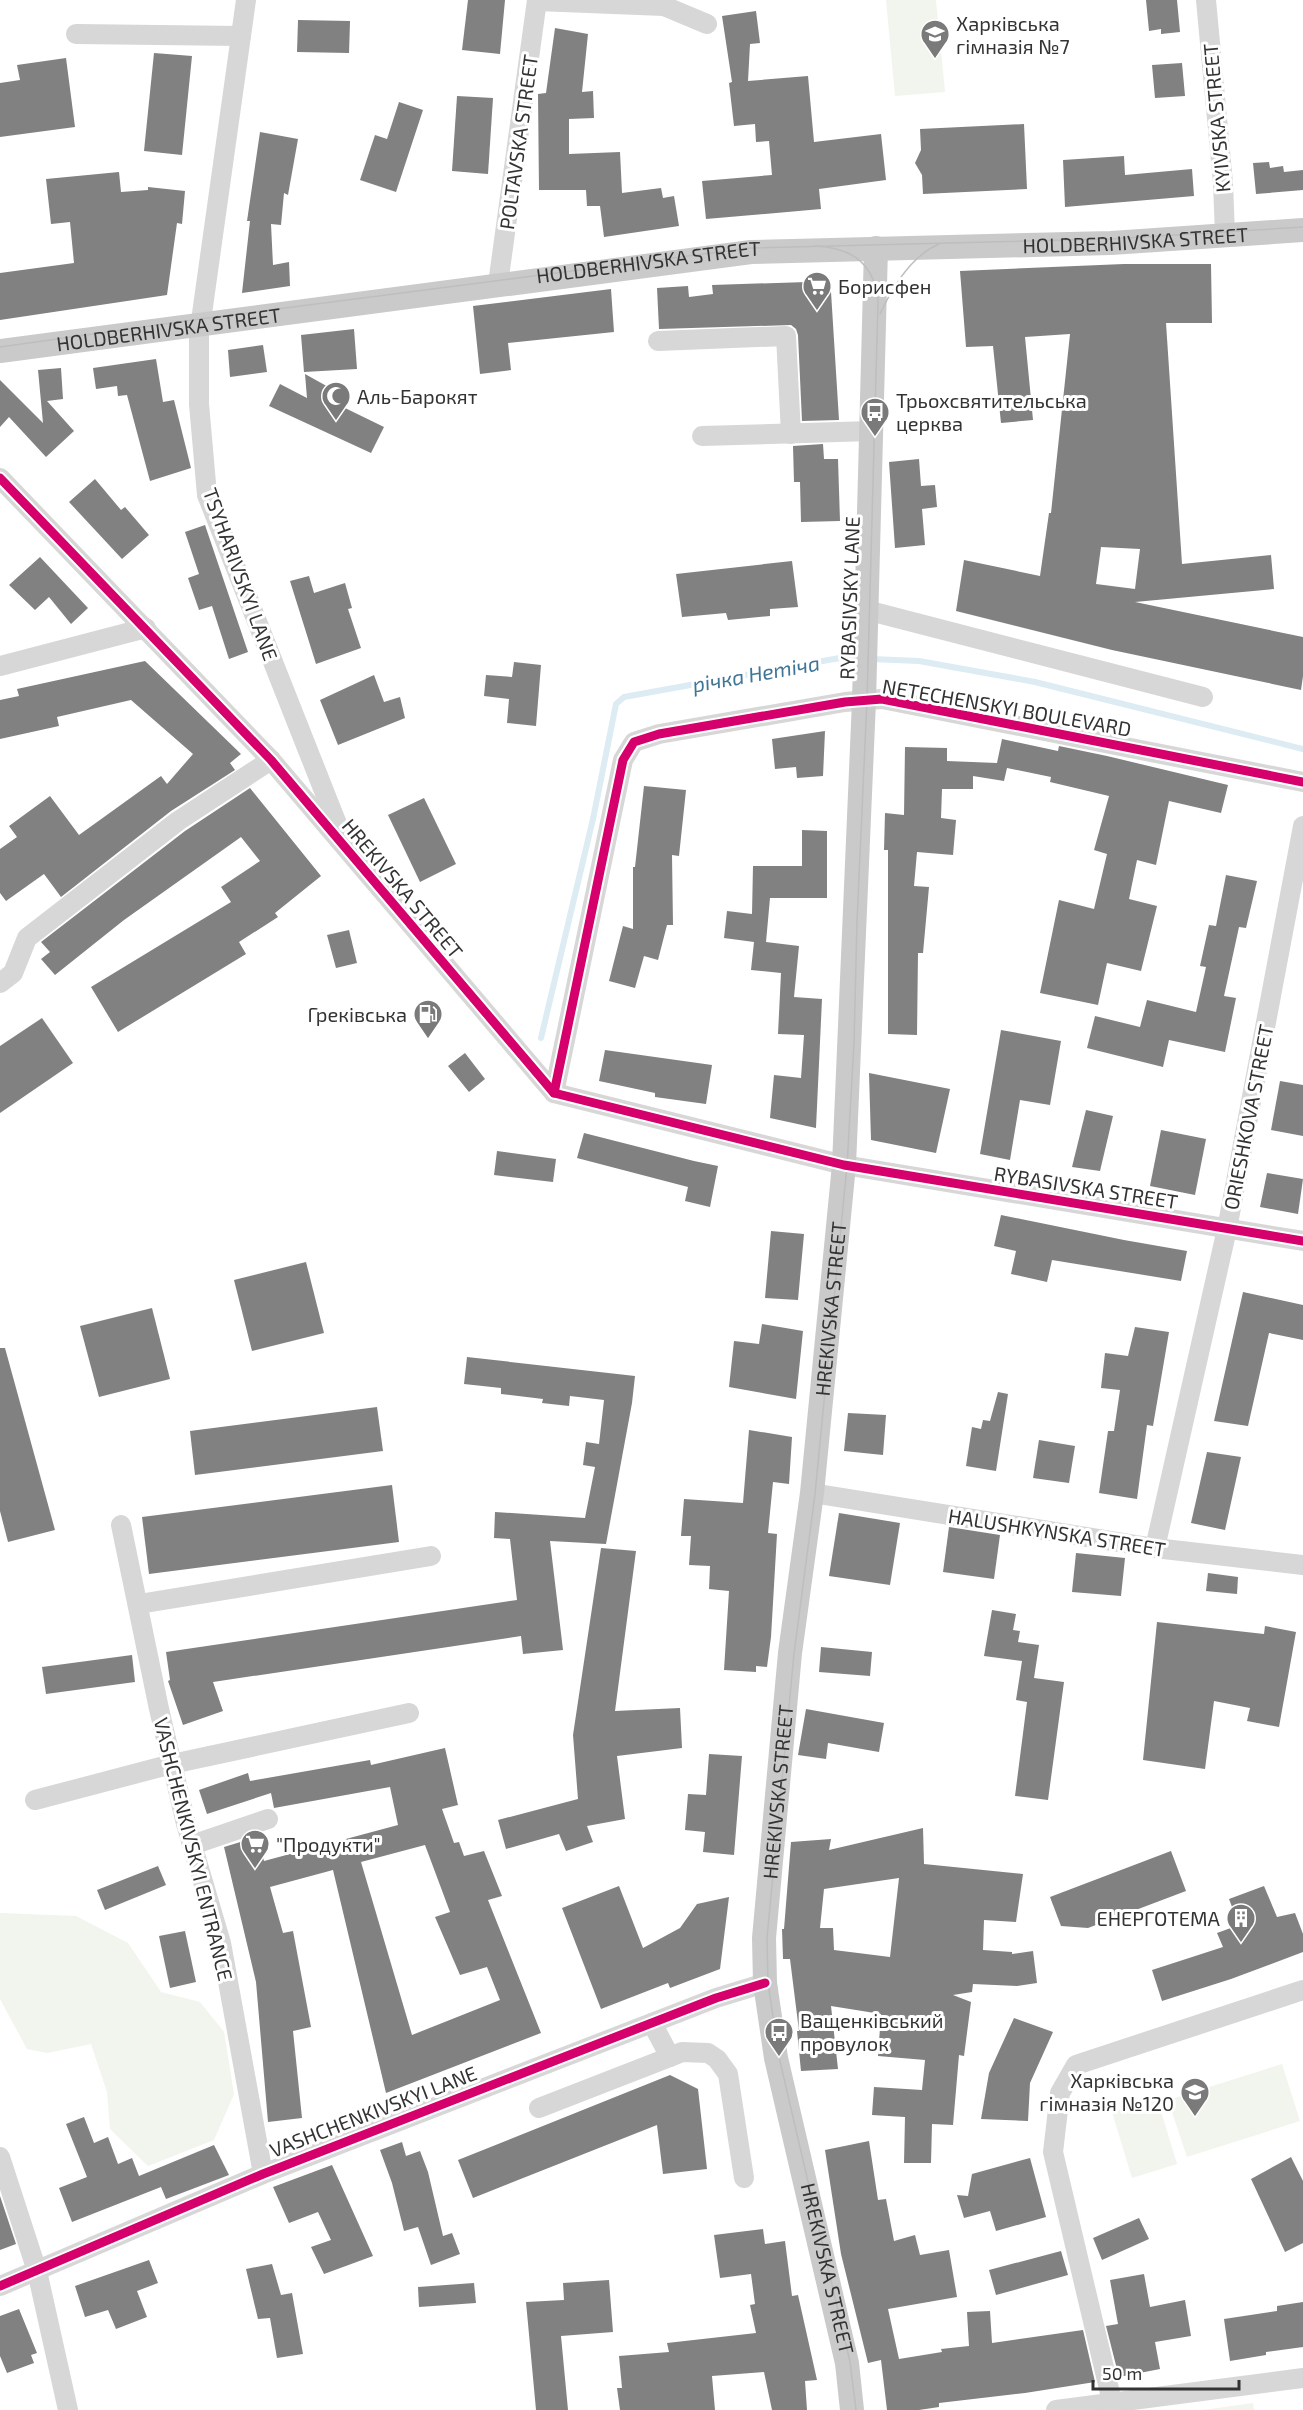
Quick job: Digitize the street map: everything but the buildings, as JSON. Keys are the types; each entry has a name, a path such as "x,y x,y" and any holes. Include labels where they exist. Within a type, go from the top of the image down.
{"main road":[{"name":"HOLDBERHIVSKA STREET","path":"0,351 751,252 1111,243 1303,231"},
{"name":"RYBASIVSKY LANE","path":"854,1167 876,248"},
{"name":"HREKIVSKA STREET","path":"852,2410 844,2352 776,2058 765,1983 764,1938 790,1653 854,1167"}],"street":[{"name":"TSYHARIVSKYI LANE","path":"246,0 200,323 199,404 207,495 347,850"},
{"path":"537,0 664,6 708,24"},
{"name":"POLTAVSKA STREET","path":"498,284 537,0"},
{"name":"KYIVSKA STREET","path":"1206,0 1223,183 1225,235"},
{"path":"76,34 241,36"},
{"path":"658,341 786,336 790,434"},
{"path":"702,436 872,431"},
{"name":"HREKIVSKA STREET","path":"0,478 271,760 554,1093"},
{"path":"866,610 1203,697"},
{"path":"0,666 146,628"},
{"name":"NETECHENSKYI BOULEVARD","path":"554,1093 623,760 634,742 658,734 845,702 882,699 1303,782"},
{"path":"0,983 13,973 27,938 178,821 271,760"},
{"name":"ORIESHKOVA STREET","path":"1155,1548 1227,1229 1303,826"},
{"path":"554,1093 854,1167"},
{"name":"RYBASIVSKA STREET","path":"854,1167 1303,1241"},
{"name":"HALUSHKYNSKA STREET","path":"812,1493 1155,1548 1303,1565"},
{"name":"VASHCHENKIVSKYI ENTRANCE","path":"121,1525 172,1764 192,1845 221,1943 263,2174"},
{"path":"139,1604 431,1556"},
{"path":"35,1800 172,1764 409,1713"},
{"path":"192,1845 268,1819"},
{"name":"VASHCHENKIVSKYI LANE","path":"0,2286 263,2174 736,1990 765,1983"},
{"path":"1114,2406 1053,2152 1060,2092 1076,2065 1303,1990"},
{"path":"652,2023 670,2057"},
{"path":"539,2108 682,2052 708,2053 717,2059 728,2074 744,2178"},
{"path":"0,2157 37,2271 68,2410"},
{"path":"1056,2410 1114,2406 1303,2378"}],"shaded area":[{"path":"886,0 936,0 945,92 895,96"},
{"path":"0,1913 76,1916 128,1943 161,1992 200,2002 224,2032 234,2094 214,2140 148,2166 110,2129 107,2092 91,2044 47,2053 27,2049 0,1999"},
{"path":"1282,2064 1300,2121 1187,2157 1168,2100"},
{"path":"1157,2098 1177,2164 1132,2178 1112,2112"},
{"path":"1253,2403 1254,2410 1203,2410"}],"waterway":[{"name":"річка Нетіча","path":"541,1038 593,819 616,704 624,697 845,657 861,658"},
{"name":"річка Нетіча","path":"871,659 919,661 1035,682 1303,749"}],"tram line":[{"path":"0,347 750,248 1111,239 1303,227"},
{"path":"880,314 903,274 920,256 939,244"},
{"path":"814,246 839,250 859,260 872,277 878,302 867,700 847,1166 815,1494 794,1654 767,1938 768,1983 779,2057 850,2362 856,2410"}],"cycle path":[{"path":"0,478 271,760 554,1093 844,1165 1303,1241"},
{"path":"554,1093 623,760 634,742 659,734 845,702 882,699 1303,782"},
{"path":"0,2286 263,2174 716,1998 765,1983"}],"place":[{"name":"Харківська гімназія №7","path":"935,60"},
{"name":"Борисфен","path":"817,312"},
{"name":"Аль-Барокят","path":"336,422"},
{"name":"Трьохсвятительська церква","path":"875,438"},
{"name":"Греківська","path":"428,1040"},
{"name":"\"Продукти\"","path":"255,1870"},
{"name":"ЕНЕРГОТЕМА","path":"1241,1944"},
{"name":"Ващенківський провулок","path":"779,2058"},
{"name":"Харківська гімназія №120","path":"1195,2118"}]}
